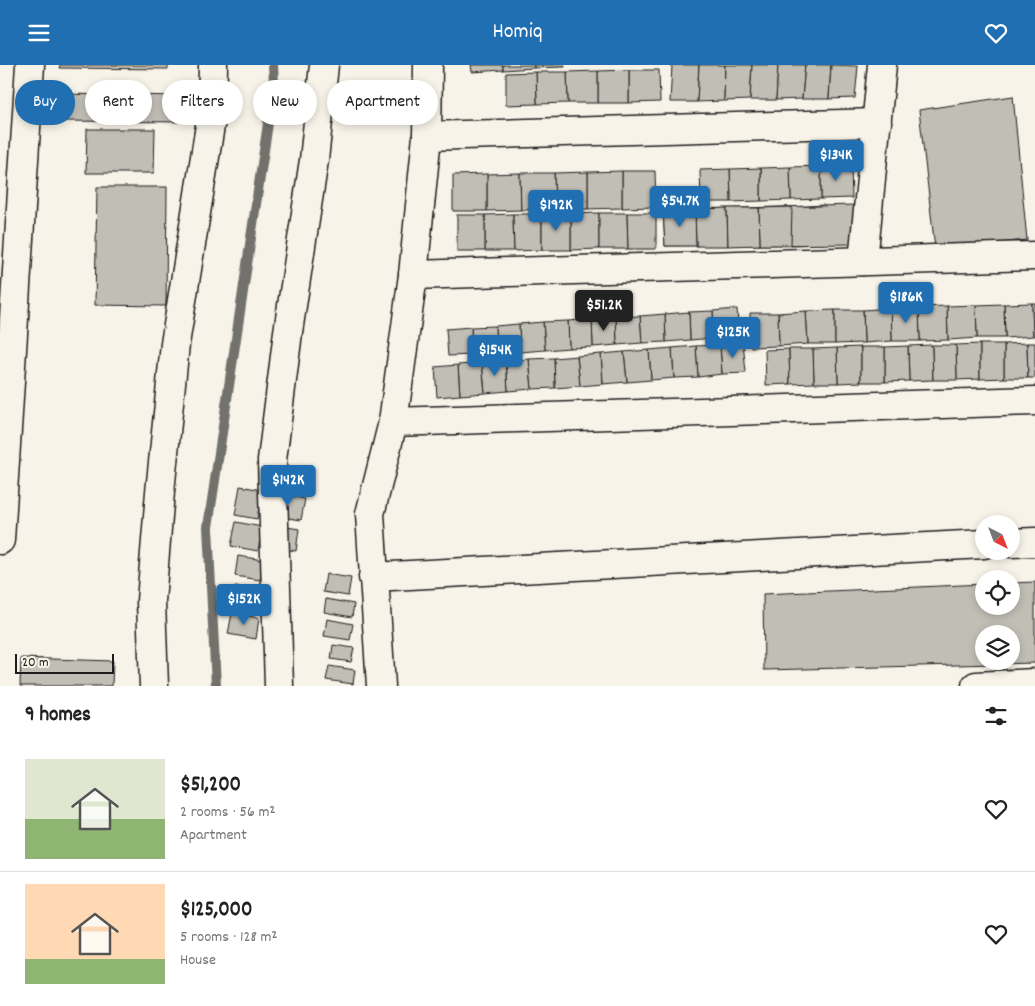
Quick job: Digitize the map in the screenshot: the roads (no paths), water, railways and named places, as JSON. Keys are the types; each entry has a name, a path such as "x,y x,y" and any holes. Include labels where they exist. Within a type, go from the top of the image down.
{"street":[{"path":"0,540 30,65"},
{"path":"154,686 151,601 160,492 175,344 212,113 213,65"},
{"path":"279,686 272,460 288,332 314,160 324,65"},
{"path":"381,686 370,514 393,422 413,275 427,136 428,65"},
{"path":"863,261 882,65"},
{"path":"427,136 877,123"},
{"path":"413,275 1035,256"},
{"path":"393,422 1035,401"},
{"path":"1020,543 1035,542"},
{"path":"373,577 975,544"},
{"path":"976,686 1035,683"}],"waterway":[{"path":"216,686 208,527 274,83 273,65"}]}
